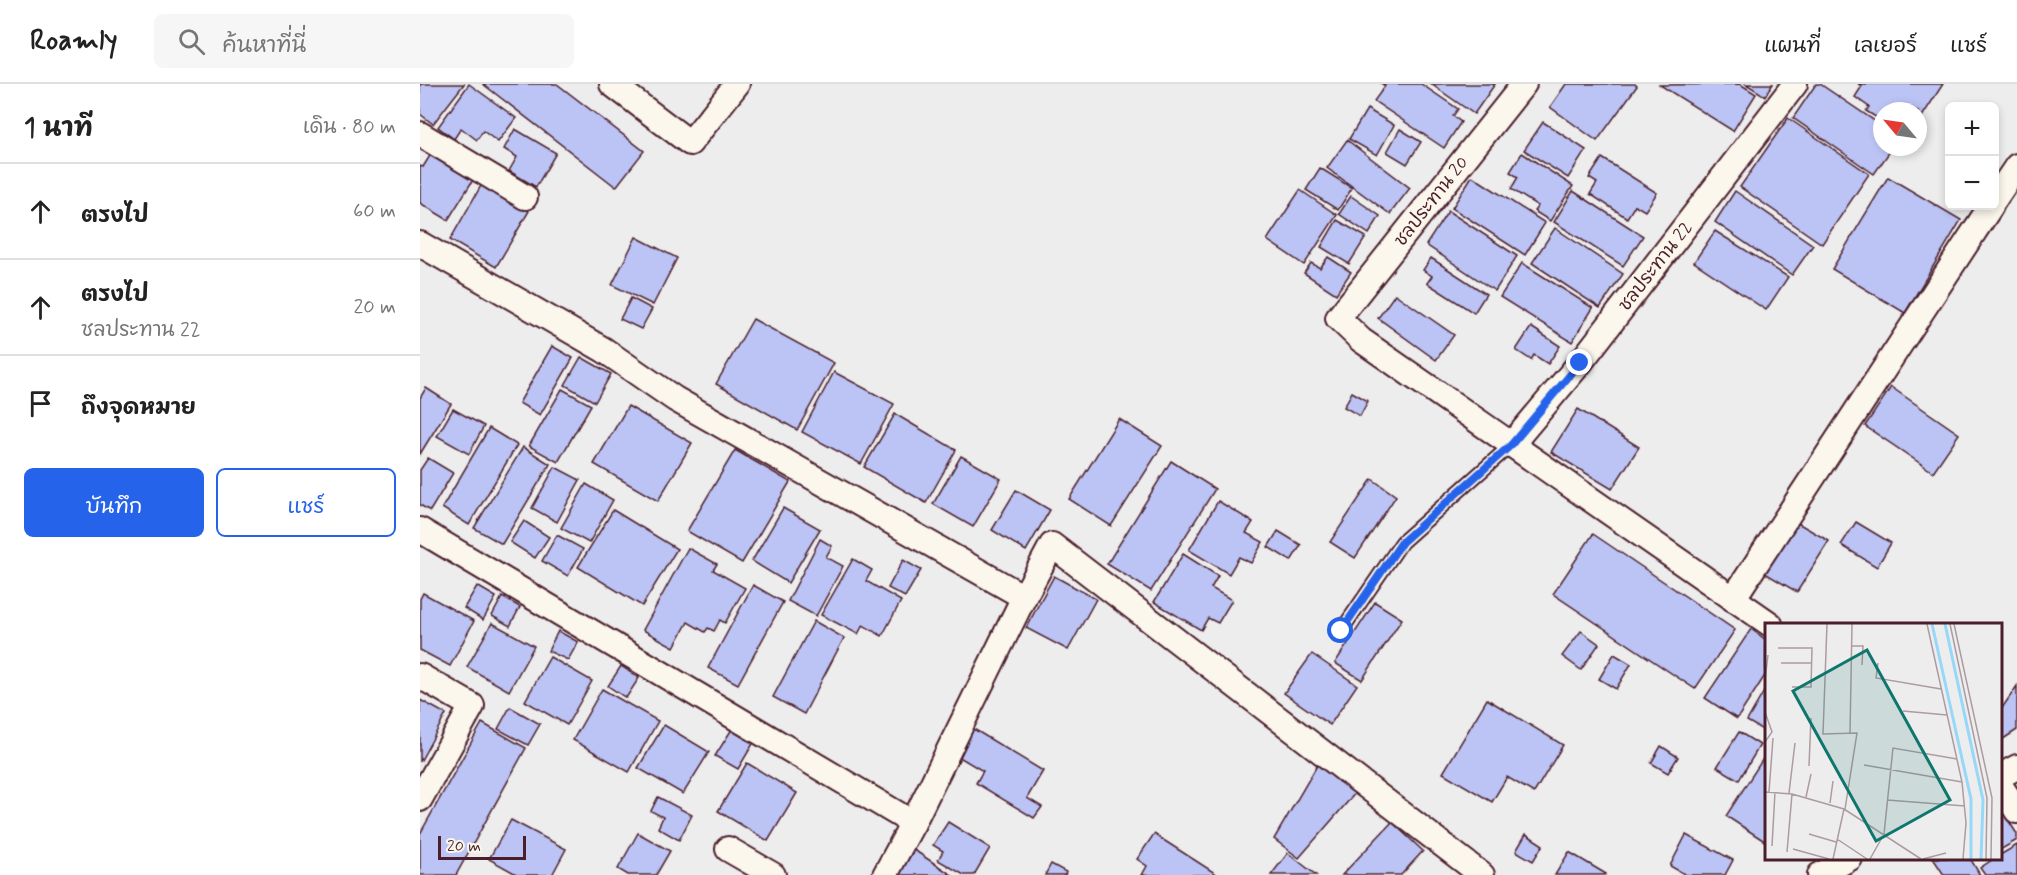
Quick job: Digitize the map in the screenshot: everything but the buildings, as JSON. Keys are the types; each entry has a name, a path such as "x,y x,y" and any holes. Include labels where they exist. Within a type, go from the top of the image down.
{"street":[{"path":"612,84 690,143 737,84"},
{"name":"ชลประทาน 20","path":"1511,445 1361,340 1338,318 1524,84"},
{"name":"ชลประทาน 22","path":"1511,445 1580,363 1795,84"},
{"path":"420,134 525,197"},
{"path":"1999,194 2017,166"},
{"path":"1732,599 1988,210"},
{"path":"420,244 604,350 675,399 1023,597"},
{"path":"1511,445 1768,623"},
{"path":"420,530 913,823"},
{"path":"885,875 913,823 1023,597 1052,545 1482,875"},
{"path":"420,676 472,706 420,799"},
{"path":"2002,775 2017,767"},
{"path":"2002,787 2017,811"},
{"path":"728,849 773,875"},
{"path":"1820,875 1846,860"}],"lane":[{"path":"1341,631 1402,542 1511,445"}],"route":[{"path":"1341,631 1402,542 1511,445 1580,363"}]}
